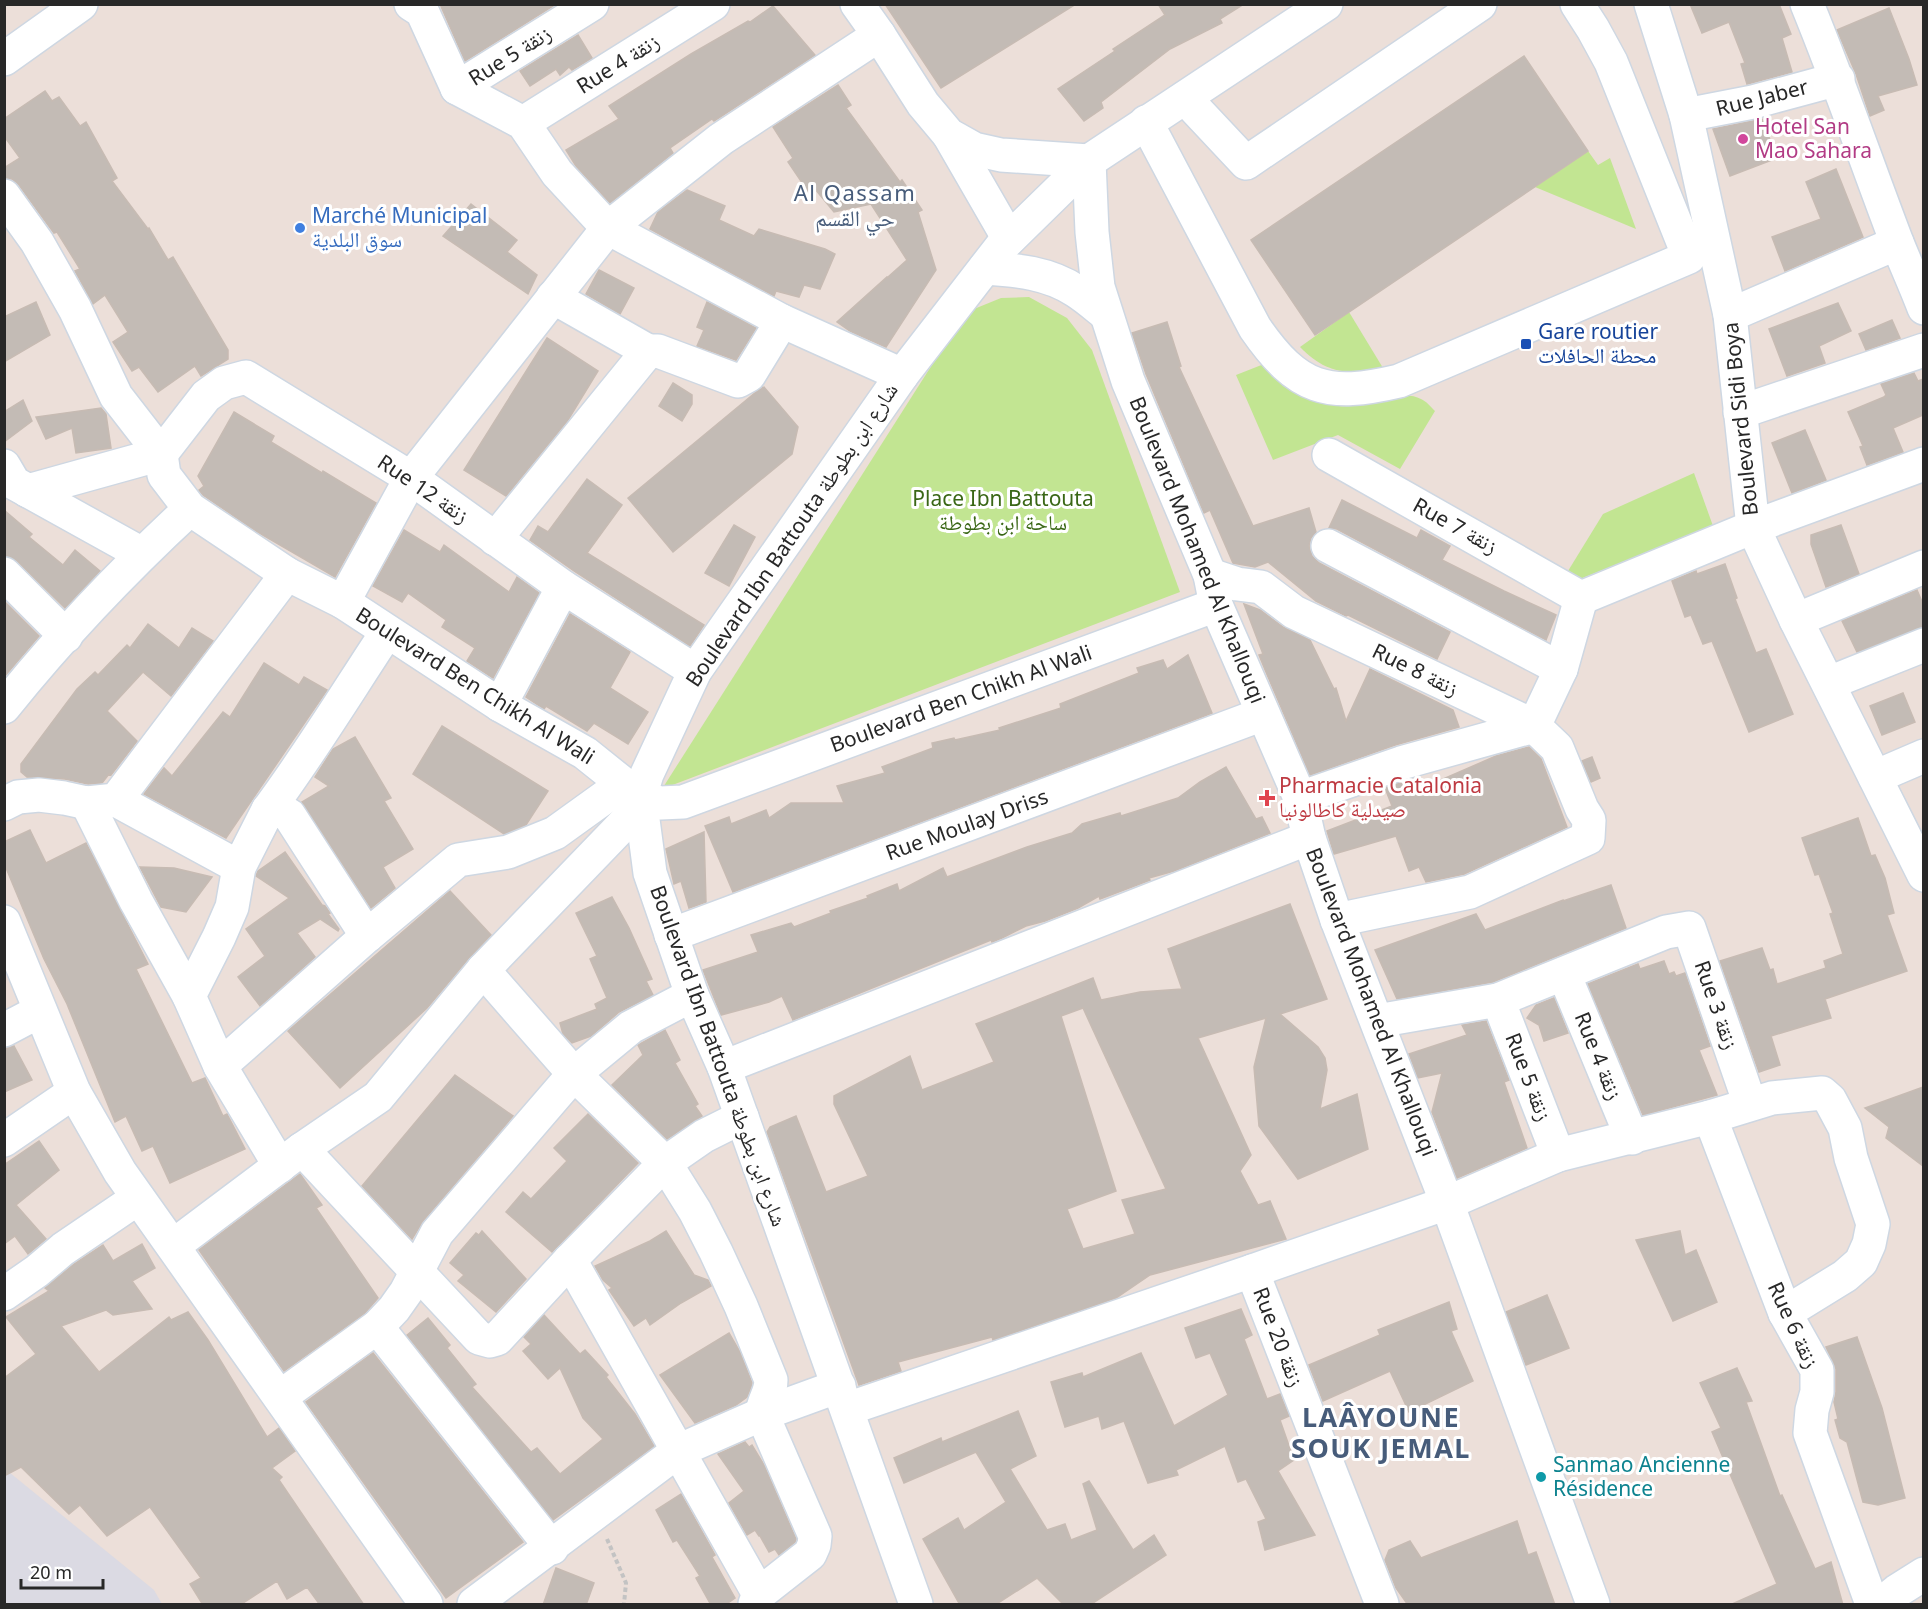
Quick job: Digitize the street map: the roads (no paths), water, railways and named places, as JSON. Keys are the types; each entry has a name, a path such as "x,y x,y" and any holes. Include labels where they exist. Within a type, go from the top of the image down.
{"street":[{"path":"4,59 81,4"},
{"path":"411,4 422,11 457,88 522,123 556,173 608,228 782,321 902,375"},
{"name":"Rue 5 زنقة","path":"457,88 592,4"},
{"name":"Rue 4 زنقة","path":"522,123 713,4"},
{"path":"857,4 923,104 950,135 1009,239"},
{"name":"Boulevard Ibn Battouta شارع ابن بطوطة","path":"916,1605 724,1067 692,995 671,935 650,873 635,796 695,672 902,375 1009,239 1089,161 1326,4"},
{"path":"1185,98 1246,163 1480,4"},
{"path":"1146,122 1255,328 1271,351 1291,371 1311,384 1335,390 1365,389 1399,381 1702,252 1611,62 1577,4"},
{"name":"Boulevard Sidi Boya","path":"1651,4 1686,115 1702,252 1730,315 1754,527 1796,620 1923,875"},
{"path":"1807,4 1838,79 1897,243 1917,269 1923,308"},
{"path":"343,602 411,478 608,228 721,139 879,35"},
{"name":"Rue Jaber","path":"1686,115 1752,102 1838,79"},
{"path":"950,135 974,149 1001,155 1089,161"},
{"name":"Boulevard Mohamed Al Khallouqi","path":"1089,161 1098,287 1128,381 1263,714 1300,798 1309,838 1337,920 1447,1203 1593,1605"},
{"name":"Boulevard Ben Chikh Al Wali","path":"4,196 37,242 75,309 116,396 161,454 164,475 190,509 287,574 343,602 500,705 585,753 635,796 660,803 683,802 1213,590"},
{"path":"1730,315 1897,243"},
{"path":"985,268 1019,270 1050,278 1076,290 1106,315"},
{"path":"553,297 648,351 658,351 738,381 749,375 782,321"},
{"path":"1740,412 1923,350"},
{"path":"495,539 648,351"},
{"name":"Rue 12 زنقة","path":"161,454 206,396 224,383 246,377 411,478 563,587 695,672"},
{"path":"28,491 161,454"},
{"name":"Rue 7 زنقة","path":"1329,455 1581,598"},
{"path":"1300,798 1401,763 1534,726 1561,669 1581,598 1754,527 1923,464"},
{"path":"4,466 14,483 142,554"},
{"path":"4,707 142,554 190,509"},
{"path":"1328,546 1561,669"},
{"path":"1796,620 1923,567"},
{"path":"4,574 66,636"},
{"path":"101,801 287,574"},
{"name":"Rue 8 زنقة","path":"1213,590 1237,584 1261,587 1294,612 1534,726 1557,748 1582,809 1589,820 1588,838 1470,892 1337,920"},
{"path":"500,705 563,587"},
{"path":"189,996 232,907 239,867 268,810 314,746 387,632"},
{"path":"1829,683 1923,645"},
{"name":"Rue Moulay Driss","path":"671,935 1263,714"},
{"path":"1875,777 1923,756"},
{"path":"4,804 18,797 39,795 101,801 239,867"},
{"path":"220,1066 367,936 458,860 508,852 635,796"},
{"path":"173,1246 291,1157 378,1097 483,970 635,796"},
{"path":"101,801 136,901 189,996 220,1066 291,1157 416,1272 479,1338 490,1341 497,1339 665,1163 705,1136 742,1117"},
{"path":"268,810 278,810 289,815 367,936"},
{"path":"724,1067 1309,838"},
{"path":"4,922 74,1092 120,1172 426,1605"},
{"name":"Rue 3 زنقة","path":"1564,974 1666,932 1689,928 1750,1104"},
{"path":"483,970 574,1074 665,1163 695,1211 741,1306 771,1380 771,1390 763,1405 762,1414 815,1536 810,1554 757,1599 678,1451 570,1260"},
{"path":"1377,1021 1498,1000 1564,974"},
{"name":"Rue 4 زنقة","path":"1564,974 1632,1138"},
{"path":"280,1397 377,1327 394,1309 406,1292 437,1233 574,1074 631,1027 692,995"},
{"name":"Rue 5 زنقة","path":"1498,1000 1558,1155"},
{"path":"4,1030 40,1011"},
{"path":"4,1140 74,1092"},
{"path":"474,1605 678,1451 762,1414 843,1397 1252,1271 1447,1203 1558,1155 1632,1138 1772,1098 1822,1093 1830,1100 1845,1128 1851,1158 1873,1224 1869,1244 1861,1262 1845,1276 1785,1313"},
{"name":"Rue 6 زنقة","path":"1710,1117 1785,1313 1817,1370 1817,1392 1812,1410 1810,1433 1872,1605"},
{"path":"4,1294 38,1271 63,1249 138,1198"},
{"name":"Rue 20 زنقة","path":"1252,1271 1382,1605"},
{"path":"377,1327 552,1548"},
{"path":"1881,1605 1923,1574"}],"place":[{"name":"Hotel San Mao Sahara","path":"1743,139"},
{"name":"Marché Municipal سوق البلدية","path":"300,228"},
{"name":"Gare routier محطة الحافلات","path":"1526,344"},
{"name":"Pharmacie Catalonia صيدلية كاطالونيا","path":"1267,798"},
{"name":"Sanmao Ancienne Résidence","path":"1541,1477"}],"district":[{"name":"Al Qassam حي القسم","path":"855,206"},
{"name":"LAÂYOUNE SOUK JEMAL","path":"1381,1434"}],"park label":[{"name":"Place Ibn Battouta ساحة ابن بطوطة","path":"1003,511"}]}
